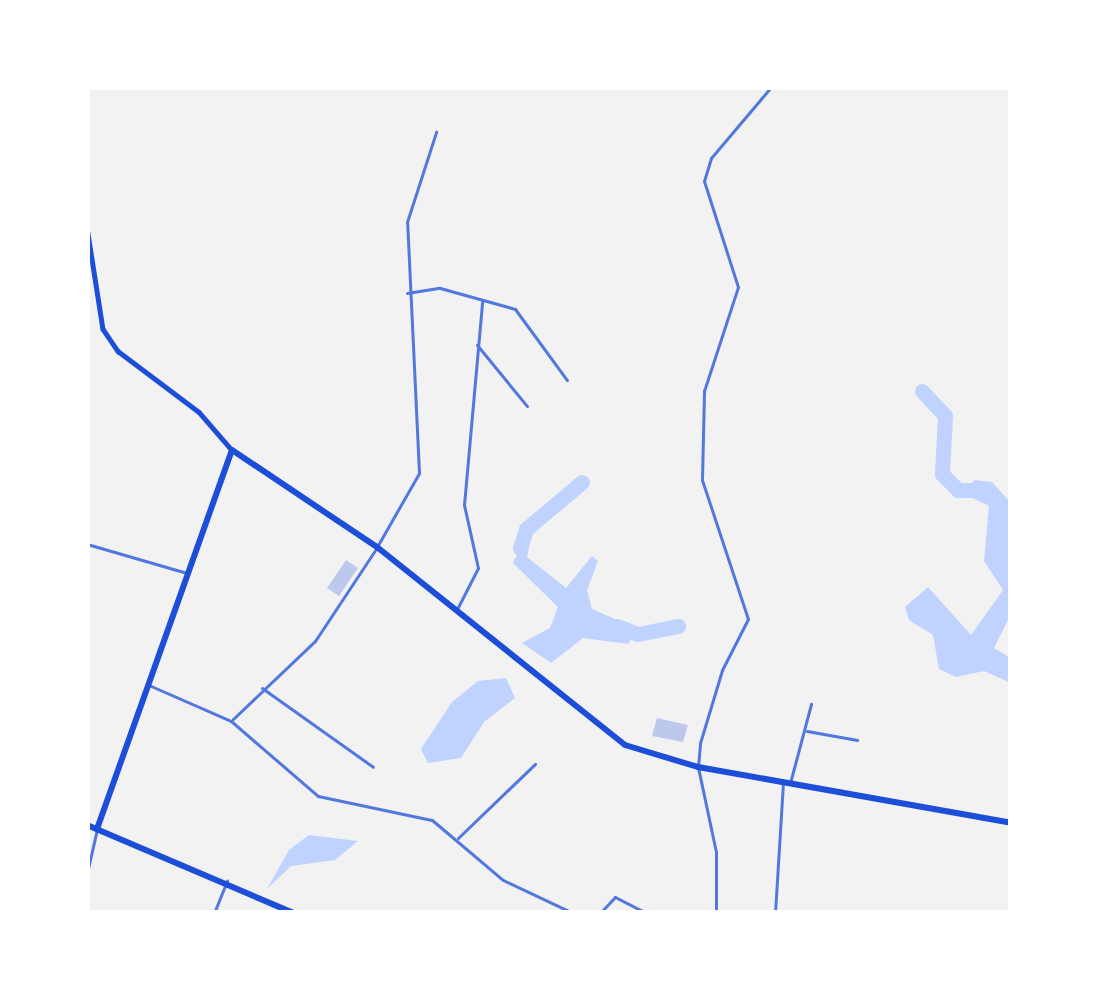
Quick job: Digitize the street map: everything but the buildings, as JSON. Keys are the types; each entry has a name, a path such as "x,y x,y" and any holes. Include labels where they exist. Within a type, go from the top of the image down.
{"main road":[{"path":"87,226 110,340 200,412 232,449 377,547 625,746 698,767 1011,823"},
{"path":"97,829 232,449"},
{"path":"87,825 226,880 293,913"}],"street":[{"path":"716,913 716,853 698,767 722,670 748,619 702,480 704,391 738,287 706,168 771,87"},
{"path":"231,722 260,687 315,641 419,472 407,222 436,131"},
{"path":"407,293 440,288 515,309 567,380"},
{"path":"454,612 478,568 464,505 482,302"},
{"path":"476,344 527,406"},
{"path":"87,544 188,574"},
{"path":"149,685 231,722 318,796 432,820 503,880 573,913"},
{"path":"260,687 373,766"},
{"path":"775,913 786,784 811,704"},
{"path":"805,731 856,740"},
{"path":"457,838 535,764"},
{"path":"87,873 97,829"},
{"path":"214,913 226,880"},
{"path":"600,913 615,897 647,913"}],"water":[{"path":"974,480 992,482 1011,503 1011,614 994,648 1011,658 1011,683 984,671 956,677 939,669 933,635 909,620 905,607 928,587 971,635 1003,590 984,561 989,506 966,495"},
{"path":"535,518 527,557 566,588 592,556 598,561 587,590 592,609 633,627 629,644 583,638 551,663 522,643 550,628 558,607 513,563"},
{"path":"506,678 515,698 484,722 461,758 428,763 421,749 452,702 478,681"},
{"path":"309,835 358,841 335,860 291,866 267,889 289,850"}],"waterway":[{"path":"922,391 945,416 942,474 958,490 985,490"},
{"path":"520,548 526,529 582,482"},
{"path":"617,626 638,634 678,626"}]}
